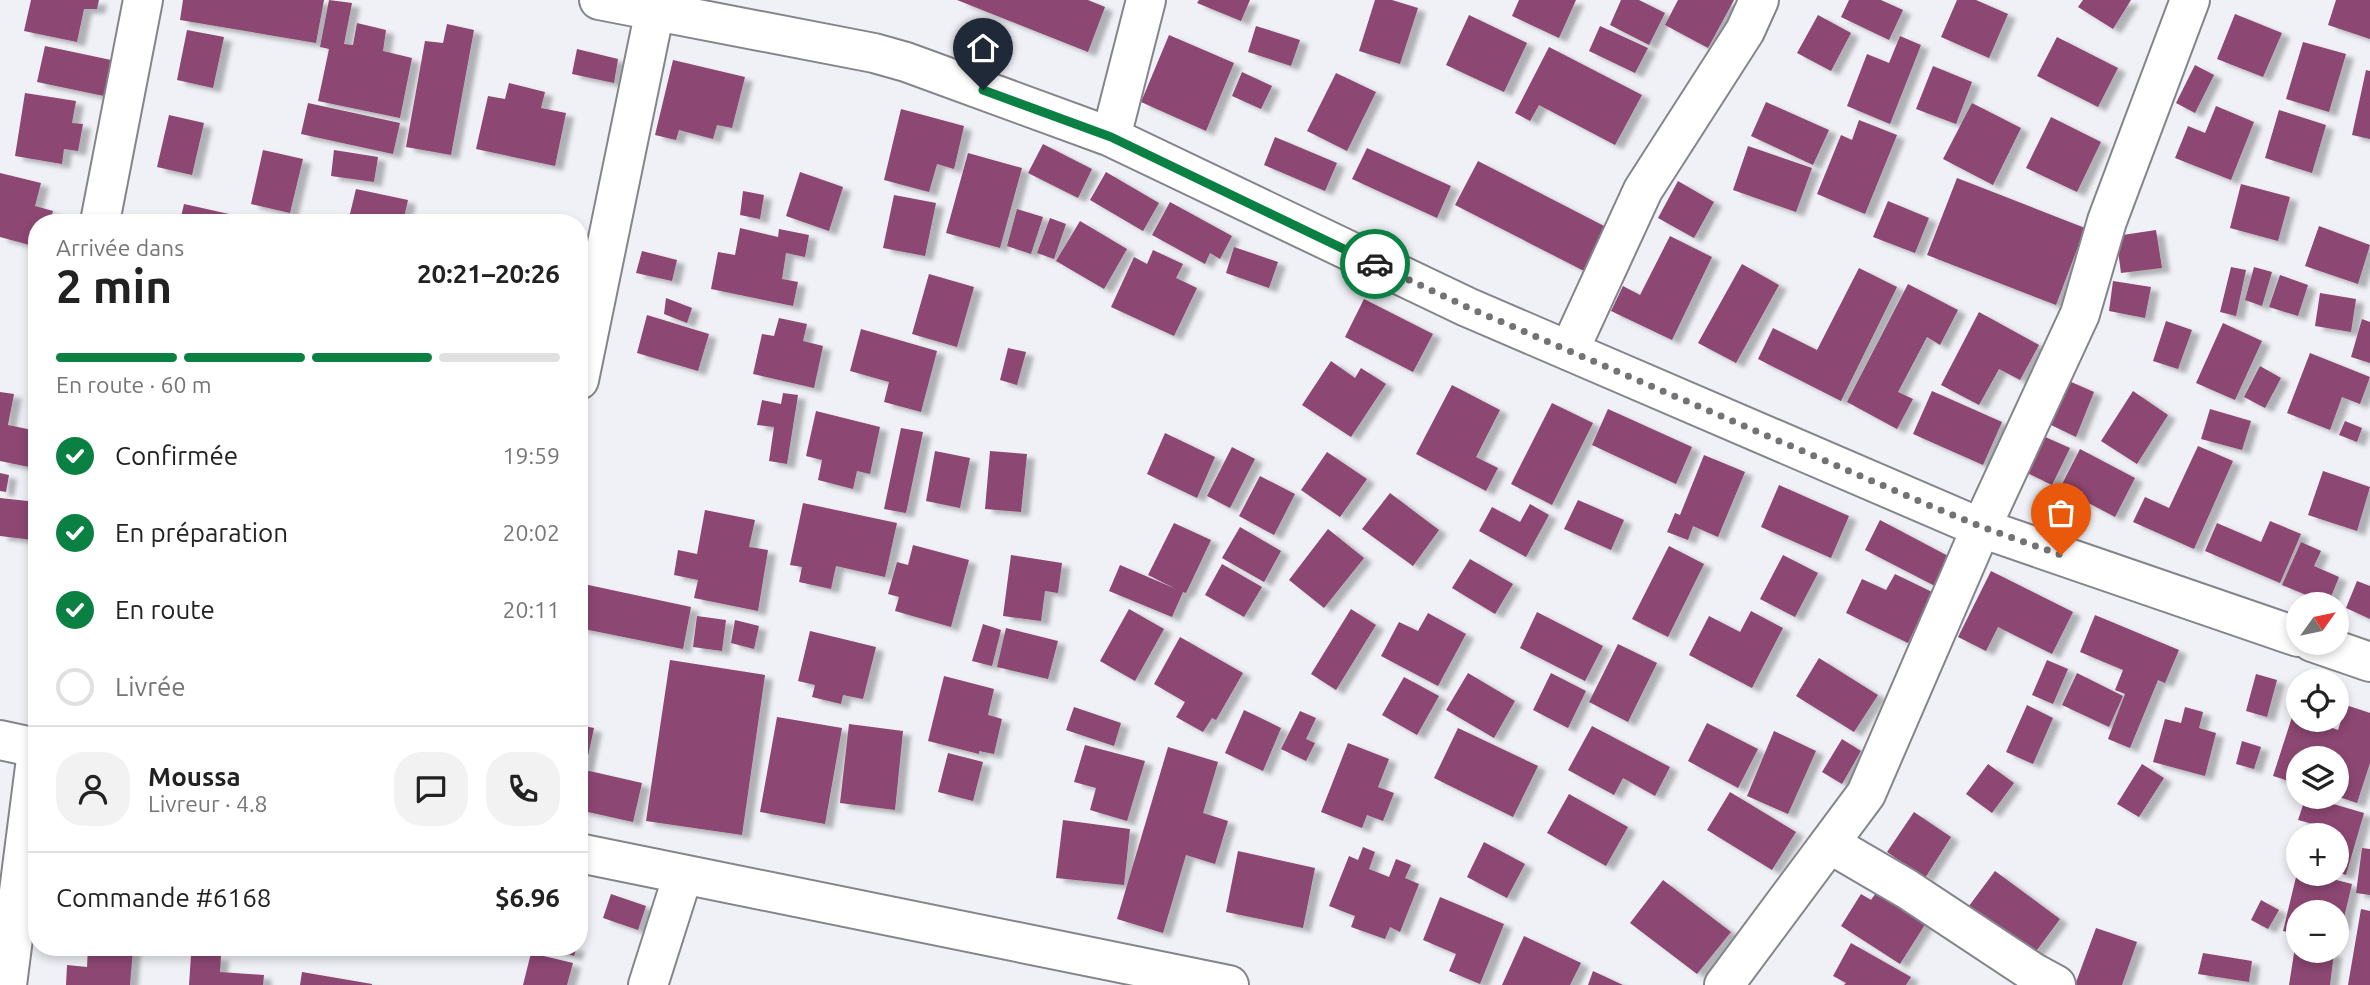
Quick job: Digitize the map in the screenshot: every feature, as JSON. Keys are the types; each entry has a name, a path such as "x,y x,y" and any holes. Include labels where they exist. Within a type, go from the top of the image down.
{"street":[{"path":"102,214 143,0"},
{"path":"599,0 656,5 874,53 906,62 1111,137 1467,307 1982,527 2286,633"},
{"path":"1111,137 1146,0"},
{"path":"1569,351 1643,190 1745,31 1759,0"},
{"path":"1724,985 1867,794 1982,527 2080,314 2107,220 2190,0"},
{"path":"588,336 656,5"},
{"path":"2349,655 2370,662"},
{"path":"0,740 28,747"},
{"path":"7,985 28,820"},
{"path":"1830,844 1907,889 2056,985"},
{"path":"588,855 1229,985"},
{"path":"648,985 683,875"}],"building":[{"path":"31,0 99,0 97,9 84,9 77,42 24,31"},
{"path":"183,0 324,0 316,43 180,20"},
{"path":"329,0 352,3 344,44 353,45 357,23 386,30 383,51 412,58 400,118 318,101 329,49 320,47"},
{"path":"957,0 1088,0 1105,7 1088,52"},
{"path":"1199,0 1250,0 1241,21 1197,3"},
{"path":"1375,0 1392,0 1418,8 1400,64 1359,51"},
{"path":"1519,0 1576,0 1559,38 1512,16"},
{"path":"1621,0 1639,0 1665,13 1649,45 1610,25"},
{"path":"1678,0 1734,0 1708,48 1665,25"},
{"path":"1849,0 1881,0 1903,10 1889,40 1841,17"},
{"path":"1957,0 1976,0 2008,14 1989,58 1941,37"},
{"path":"2083,0 2131,0 2113,29 2078,7"},
{"path":"2336,0 2370,0 2370,39 2328,25"},
{"path":"2235,14 2282,33 2263,77 2217,59"},
{"path":"1469,15 1527,43 1504,92 1446,65"},
{"path":"1818,15 1851,33 1831,71 1797,53"},
{"path":"447,24 474,30 451,155 406,147 425,41 443,43"},
{"path":"1256,26 1300,40 1291,66 1248,52"},
{"path":"1600,26 1648,48 1635,73 1589,51"},
{"path":"187,30 224,37 213,88 177,80"},
{"path":"1169,35 1234,63 1206,131 1141,102"},
{"path":"1900,36 1921,45 1890,124 1847,106 1867,54 1889,63"},
{"path":"2057,37 2118,68 2098,107 2037,76"},
{"path":"2303,42 2346,54 2329,112 2286,99"},
{"path":"45,46 111,60 104,96 37,82"},
{"path":"1549,47 1642,95 1615,145 1539,105 1530,121 1515,113"},
{"path":"577,49 618,59 614,83 572,74"},
{"path":"673,60 745,77 732,128 717,125 713,139 679,130 676,140 655,135"},
{"path":"2195,65 2214,75 2195,113 2176,103"},
{"path":"1933,66 1972,82 1956,124 1916,109"},
{"path":"2366,70 2370,71 2370,139 2352,135"},
{"path":"1242,72 1272,86 1261,109 1232,96"},
{"path":"1336,73 1376,92 1347,151 1307,131"},
{"path":"509,83 545,92 541,108 566,113 555,166 476,149 488,96 505,99"},
{"path":"25,93 76,101 72,123 83,124 78,151 64,149 62,164 15,156"},
{"path":"1766,102 1829,130 1813,165 1751,136"},
{"path":"308,103 400,123 393,154 301,134"},
{"path":"1972,103 2021,128 1993,185 1943,159"},
{"path":"2216,106 2254,122 2231,180 2175,158 2188,126 2205,133"},
{"path":"901,109 964,126 954,169 937,164 929,192 884,180"},
{"path":"2279,110 2326,125 2312,173 2265,158"},
{"path":"169,115 204,123 192,175 157,167"},
{"path":"2051,117 2101,142 2077,192 2026,168"},
{"path":"1859,120 1897,135 1865,214 1817,194 1841,135 1852,140"},
{"path":"1275,137 1337,163 1325,191 1264,165"},
{"path":"1043,144 1092,169 1078,198 1028,173"},
{"path":"1748,146 1812,168 1796,212 1733,190"},
{"path":"1367,148 1451,186 1437,218 1352,179"},
{"path":"263,150 303,159 290,213 251,204"},
{"path":"334,150 378,157 374,182 331,176"},
{"path":"968,153 1022,168 1000,248 946,233"},
{"path":"1478,161 1606,227 1584,271 1455,205"},
{"path":"800,172 843,187 829,231 786,216"},
{"path":"1106,172 1159,203 1143,231 1090,200"},
{"path":"0,173 41,183 35,206 53,211 52,214 28,214 28,245 0,237"},
{"path":"1957,178 2085,228 2056,305 1927,255"},
{"path":"1678,181 1714,202 1694,238 1658,218"},
{"path":"2241,184 2290,197 2278,241 2230,228"},
{"path":"356,189 408,200 405,214 350,214"},
{"path":"743,191 764,195 760,219 740,215"},
{"path":"894,195 936,203 925,256 883,248"},
{"path":"1888,201 1929,218 1915,253 1873,237"},
{"path":"1170,202 1232,236 1220,259 1210,253 1205,264 1152,235"},
{"path":"184,204 229,214 182,214"},
{"path":"1017,209 1043,217 1031,254 1007,246"},
{"path":"1050,218 1066,224 1054,259 1037,253"},
{"path":"1080,221 1127,249 1104,289 1056,261"},
{"path":"2319,226 2370,245 2358,284 2305,266"},
{"path":"740,228 778,237 779,229 809,235 805,257 786,253 782,279 798,282 793,306 711,289 718,252 735,255"},
{"path":"2156,230 2162,268 2121,273 2116,236"},
{"path":"1670,236 1712,257 1672,340 1611,311 1623,286 1640,295"},
{"path":"1234,247 1278,262 1269,288 1226,273"},
{"path":"1153,250 1183,264 1176,278 1197,288 1174,336 1111,307 1134,257 1147,264"},
{"path":"642,251 677,260 672,281 636,273"},
{"path":"1742,264 1779,285 1736,363 1698,343"},
{"path":"2231,267 2246,270 2236,316 2220,312"},
{"path":"2254,267 2272,272 2262,306 2245,300"},
{"path":"1859,268 1897,287 1841,401 1758,359 1773,328 1817,350"},
{"path":"929,274 974,287 957,347 912,334"},
{"path":"2280,275 2308,285 2298,316 2269,307"},
{"path":"2113,281 2151,287 2145,318 2109,311"},
{"path":"1908,284 1958,310 1940,345 1927,337 1898,392 1913,399 1897,429 1847,402"},
{"path":"2320,293 2356,299 2351,332 2315,326"},
{"path":"666,298 692,308 687,323 664,314"},
{"path":"1364,299 1433,334 1413,372 1345,337"},
{"path":"1979,312 2039,345 2020,380 1999,369 1979,405 1941,385"},
{"path":"647,315 709,334 698,371 637,353"},
{"path":"779,318 807,324 803,341 823,346 814,388 753,374 762,334 774,336"},
{"path":"2362,319 2370,322 2370,363 2351,357"},
{"path":"2166,321 2192,330 2178,369 2153,361"},
{"path":"2223,323 2262,341 2235,400 2196,383"},
{"path":"861,329 937,351 921,412 884,402 889,382 850,371"},
{"path":"1008,348 1026,352 1017,385 1000,380"},
{"path":"2310,353 2370,377 2360,404 2342,397 2330,430 2287,413"},
{"path":"1331,361 1355,378 1361,368 1386,384 1351,437 1302,405"},
{"path":"2260,366 2281,378 2265,408 2244,397"},
{"path":"2069,381 2094,392 2076,437 2051,425"},
{"path":"1452,385 1500,410 1476,457 1498,468 1486,491 1416,454"},
{"path":"1932,391 2002,422 1983,465 1913,434"},
{"path":"2133,391 2168,415 2137,464 2101,441"},
{"path":"0,392 14,394 8,425 28,429 28,467 0,461"},
{"path":"783,393 798,395 787,464 769,461 774,427 757,425 762,400 781,404"},
{"path":"1552,403 1593,423 1552,505 1511,484"},
{"path":"1608,409 1692,447 1676,484 1592,445"},
{"path":"2210,409 2251,421 2242,450 2201,439"},
{"path":"816,411 880,427 870,474 857,471 853,489 818,480 822,460 806,456"},
{"path":"2345,421 2362,428 2357,442 2339,435"},
{"path":"901,428 923,432 906,513 884,509"},
{"path":"2034,432 2070,448 2052,485 2017,468"},
{"path":"1165,433 1215,457 1197,498 1147,474"},
{"path":"2198,446 2233,461 2194,549 2133,522 2145,497 2169,508"},
{"path":"1232,447 1255,459 1230,508 1207,496"},
{"path":"2080,449 2135,478 2115,517 2060,488"},
{"path":"935,451 970,458 960,508 926,501"},
{"path":"990,451 1027,454 1021,512 985,509"},
{"path":"1327,452 1367,479 1340,517 1301,490"},
{"path":"1704,455 1745,472 1718,537 1693,526 1688,540 1667,532 1675,513 1680,515"},
{"path":"2323,471 2370,487 2357,531 2308,515"},
{"path":"0,473 9,475 6,492 0,491"},
{"path":"1260,476 1295,494 1274,535 1239,516"},
{"path":"1779,485 1849,516 1831,558 1761,527"},
{"path":"1390,493 1439,530 1413,566 1362,529"},
{"path":"0,498 28,501 28,539 0,536"},
{"path":"1578,500 1624,520 1611,550 1564,529"},
{"path":"803,503 897,523 885,577 836,566 831,589 799,582 802,567 790,565"},
{"path":"1530,504 1549,515 1526,557 1479,531 1492,507 1520,522"},
{"path":"705,510 755,520 749,547 768,550 758,611 694,598 698,580 674,575 678,550 697,554"},
{"path":"1880,520 1950,557 1935,586 1865,550"},
{"path":"2270,521 2301,534 2280,583 2205,551 2217,523 2261,542"},
{"path":"1174,523 1211,540 1172,617 1109,591 1120,565 1176,589 1148,575"},
{"path":"1240,527 1281,551 1264,582 1222,558"},
{"path":"1328,529 1364,558 1324,608 1289,580"},
{"path":"2301,542 2321,551 2314,566 2339,577 2333,592 2299,592 2282,585"},
{"path":"913,545 969,560 951,627 895,611 899,597 888,594 897,562 908,565"},
{"path":"1669,546 1704,564 1668,637 1632,619"},
{"path":"1011,555 1062,563 1058,593 1045,591 1041,621 1003,616"},
{"path":"1783,555 1818,573 1795,617 1760,599"},
{"path":"1470,559 1513,584 1495,614 1452,588"},
{"path":"1222,564 1262,587 1244,617 1205,595"},
{"path":"1991,571 2073,612 2052,654 1998,627 1986,651 1958,637"},
{"path":"1895,574 1932,592 1908,643 1846,613 1862,579 1886,590"},
{"path":"2357,581 2370,586 2370,619 2349,609 2349,601"},
{"path":"588,585 691,607 683,649 588,630"},
{"path":"1129,609 1164,629 1135,681 1100,661"},
{"path":"1351,609 1376,625 1336,690 1311,674"},
{"path":"1751,611 1783,628 1752,688 1689,655 1709,616 1740,632"},
{"path":"1537,612 1603,646 1585,681 1520,648"},
{"path":"1428,613 1466,634 1438,686 1381,656 1399,622 1418,631"},
{"path":"2095,615 2179,650 2165,683 2158,680 2130,748 2108,739 2125,694 2115,690 2123,670 2080,652"},
{"path":"697,616 726,620 722,651 693,647"},
{"path":"735,620 759,626 754,649 731,643"},
{"path":"983,624 1001,630 992,666 972,661"},
{"path":"1006,628 1058,641 1048,679 997,667"},
{"path":"810,631 876,647 863,699 843,695 841,704 812,697 815,685 798,681"},
{"path":"1180,637 1243,673 1216,720 1212,718 1203,732 1176,717 1185,702 1154,684"},
{"path":"1618,644 1657,663 1628,722 1589,702"},
{"path":"1819,658 1878,695 1854,732 1796,696"},
{"path":"670,660 765,675 742,835 646,821"},
{"path":"2047,660 2068,669 2053,704 2032,695"},
{"path":"1468,673 1515,701 1494,738 1446,710"},
{"path":"1551,673 1586,691 1568,728 1533,710"},
{"path":"2077,673 2123,696 2109,727 2062,705"},
{"path":"2256,674 2277,680 2267,717 2246,711"},
{"path":"944,676 994,689 988,715 1002,719 994,754 979,751 979,754 928,741"},
{"path":"1404,677 1439,696 1417,735 1382,715"},
{"path":"2027,705 2053,718 2033,764 2006,752"},
{"path":"2349,706 2370,713 2370,763 2357,803 2349,800 2349,746 2286,746 2286,780 2273,776 2287,732 2349,732"},
{"path":"1074,707 1121,723 1114,746 1066,730"},
{"path":"2185,707 2203,712 2199,728 2216,733 2205,776 2153,762 2165,719 2181,723"},
{"path":"1244,710 1281,728 1263,771 1225,753"},
{"path":"1300,711 1316,718 1306,739 1315,743 1306,761 1281,749"},
{"path":"777,717 842,728 825,824 760,812"},
{"path":"1707,723 1758,749 1738,788 1688,761"},
{"path":"849,724 903,731 895,810 840,803"},
{"path":"1592,726 1670,767 1655,796 1623,778 1614,795 1568,770"},
{"path":"588,727 594,728 588,756"},
{"path":"1458,728 1538,766 1513,817 1434,778"},
{"path":"1774,731 1816,751 1788,814 1747,796"},
{"path":"1842,739 1861,751 1842,784 1822,772"},
{"path":"2242,741 2261,747 2254,769 2236,764"},
{"path":"1348,743 1389,759 1378,787 1394,793 1383,821 1367,815 1362,828 1321,812"},
{"path":"1085,745 1145,761 1127,821 1090,810 1096,788 1074,782"},
{"path":"1168,747 1218,762 1203,813 1228,821 1215,864 1186,855 1163,933 1117,919"},
{"path":"948,753 983,762 973,801 938,792"},
{"path":"1988,764 2014,783 1992,813 1966,794"},
{"path":"2142,764 2164,778 2139,817 2117,804"},
{"path":"588,771 642,783 633,822 588,812"},
{"path":"1730,792 1796,832 1772,870 1707,830"},
{"path":"1569,794 1628,827 1606,866 1547,833"},
{"path":"2302,809 2349,809 2364,813 2349,865 2349,823 2309,823 2298,820"},
{"path":"1914,812 1951,837 1925,878 1887,852"},
{"path":"1063,820 1130,829 1124,885 1056,878"},
{"path":"1484,842 1525,864 1507,898 1467,877"},
{"path":"1363,847 1375,852 1369,869 1389,877 1396,859 1411,865 1405,878 1419,884 1400,932 1390,927 1385,939 1351,927 1355,916 1329,906 1349,856 1358,860"},
{"path":"2362,848 2370,849 2370,895 2356,893"},
{"path":"1238,851 1315,868 1303,928 1226,912"},
{"path":"1995,871 2060,919 2034,954 1969,906"},
{"path":"1663,880 1731,932 1697,974 1630,923"},
{"path":"1882,884 1931,915 1900,964 1841,926 1861,894 1871,900"},
{"path":"2352,884 2348,900 2290,900 2294,886"},
{"path":"611,894 646,906 638,930 603,918"},
{"path":"1440,897 1504,924 1480,984 1449,971 1456,954 1423,940"},
{"path":"2261,900 2279,910 2268,929 2251,920"},
{"path":"2361,909 2370,911 2370,985 2348,985"},
{"path":"2096,928 2137,942 2122,985 2075,985"},
{"path":"1524,936 1581,963 1570,985 1502,985"},
{"path":"1851,943 1911,977 1906,985 1844,985 1846,983 1833,976"},
{"path":"2203,953 2252,961 2249,982 2198,974"},
{"path":"88,956 132,956 130,985 66,985 67,965 87,967"},
{"path":"191,956 221,956 220,972 264,975 263,985 189,985"},
{"path":"530,956 544,956 573,963 567,985 523,985"},
{"path":"2292,963 2333,963 2330,985 2289,985"},
{"path":"1593,971 1623,985 1588,985"},
{"path":"302,972 372,984 372,985 300,985"}],"way so far":[{"path":"1375,264 1467,307 1933,507 2061,555"}],"route":[{"path":"983,90 1111,137 1375,264"}]}
